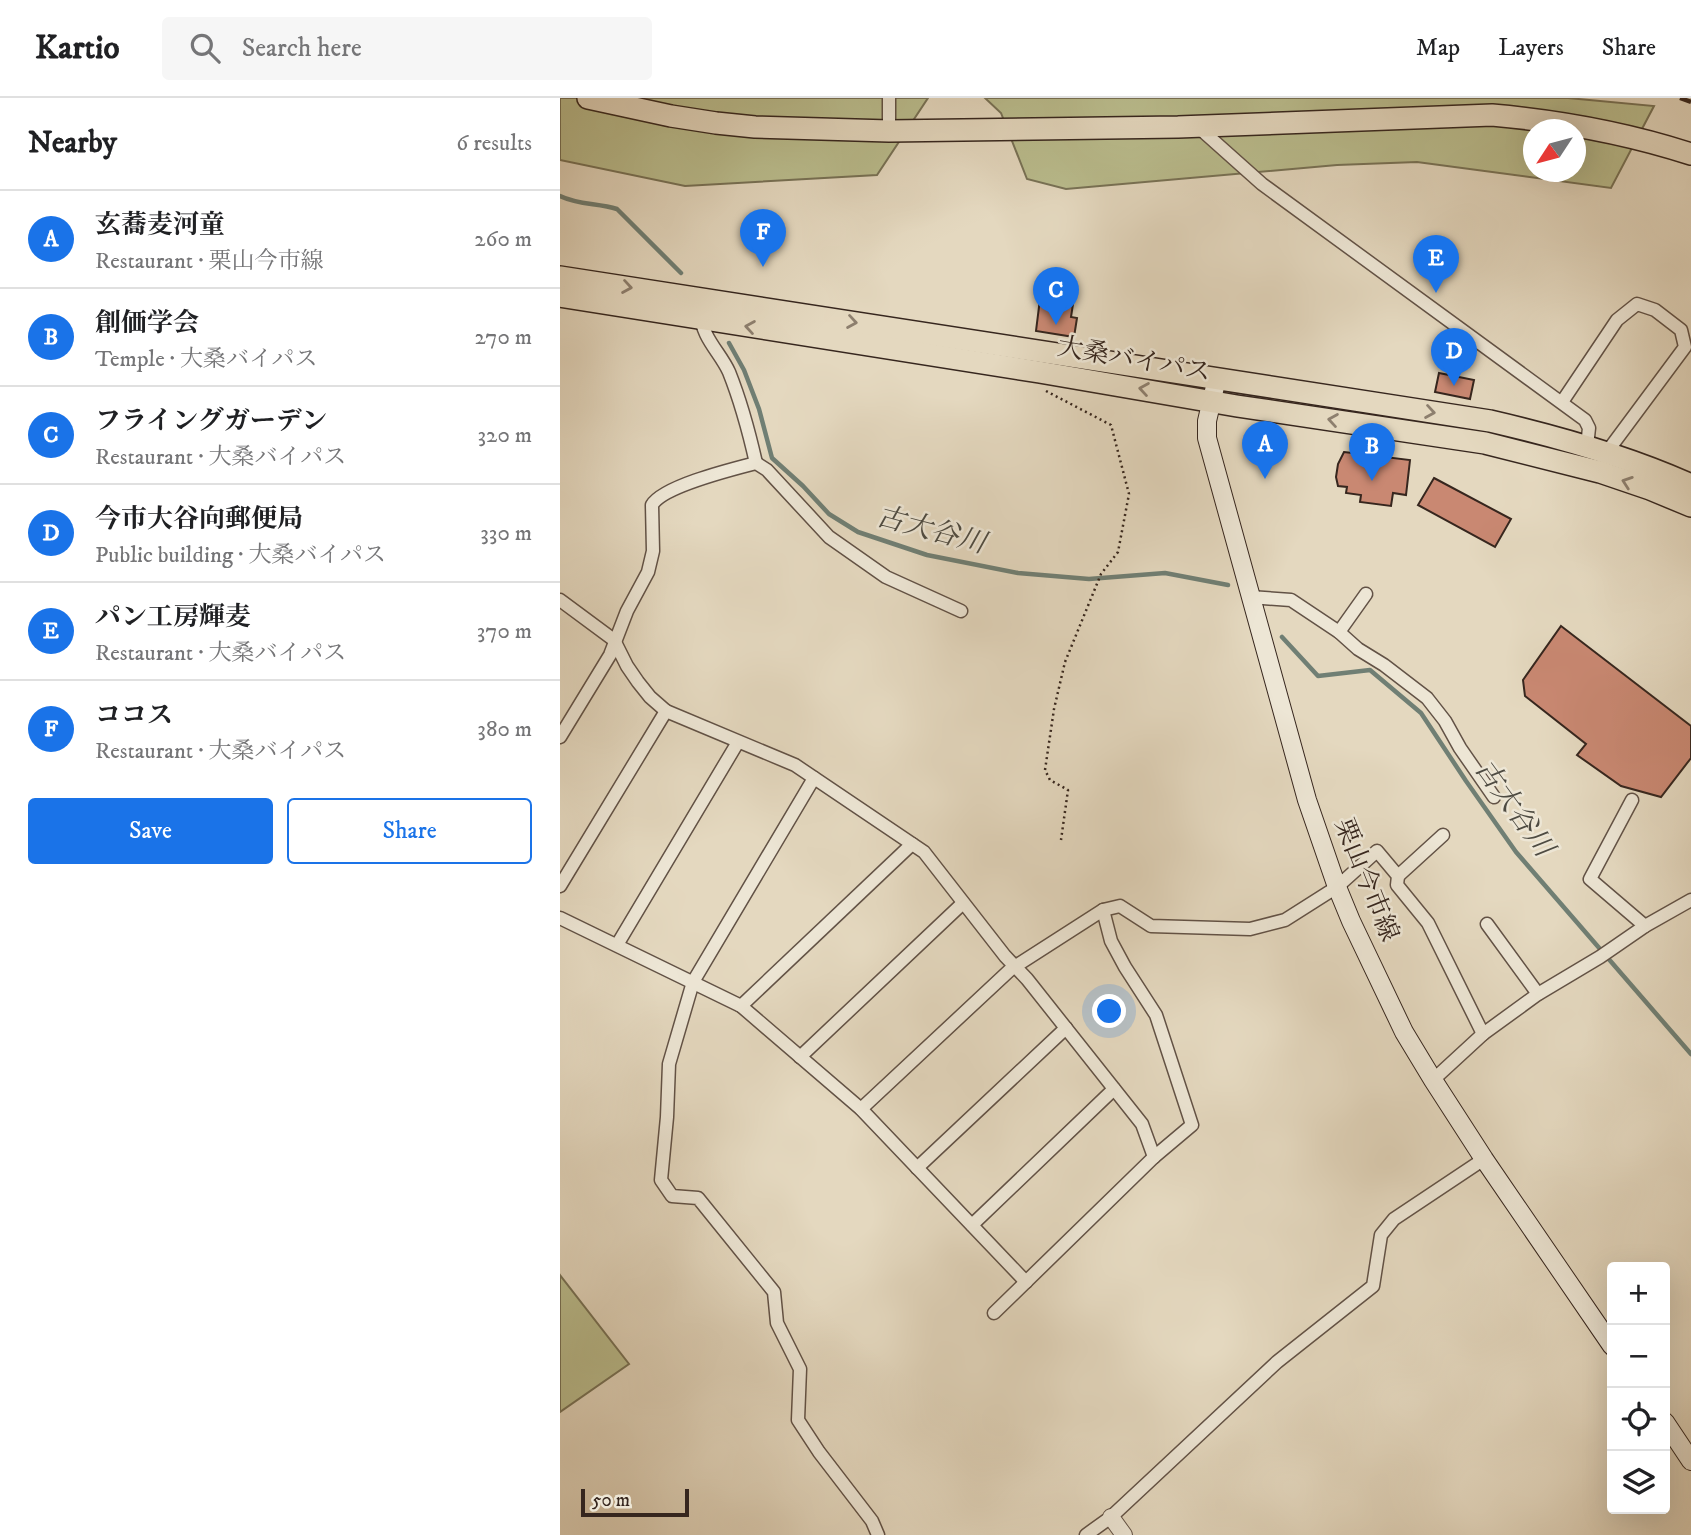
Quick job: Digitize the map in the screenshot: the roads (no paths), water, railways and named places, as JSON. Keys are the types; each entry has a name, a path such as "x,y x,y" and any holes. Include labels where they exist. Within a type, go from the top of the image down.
{"highway":[{"path":"588,98 716,124 889,131 1197,126 1492,115 1585,126 1691,154"},
{"name":"大桑バイパス","path":"560,276 701,309 1039,372 1485,443 1600,472 1691,506"},
{"name":"大桑バイパス","path":"560,296 701,309 1217,378 1490,421 1597,449 1691,485"},
{"path":"1520,451 1523,429"}],"main road":[{"name":"栗山今市線","path":"1217,378 1207,421 1207,438 1307,800 1337,887 1404,1032 1484,1159 1607,1339"},
{"path":"1670,1430 1691,1461"}],"street":[{"path":"889,131 890,98"},
{"path":"1197,126 1262,184 1585,420 1597,449 1685,347 1681,330 1655,310 1637,304 1616,320 1562,402"},
{"path":"701,309 708,340 728,369 746,419 756,463 767,470 829,537 886,577 961,611"},
{"path":"560,737 610,655 648,572 653,551 652,505 656,498 685,485 756,463"},
{"path":"1339,632 1366,594"},
{"path":"1250,597 1291,600 1427,698 1446,721 1460,748 1494,797"},
{"path":"560,600 615,642 638,682 666,711 795,765 924,852 1142,1124 1154,1157"},
{"path":"560,886 666,711"},
{"path":"617,945 738,742"},
{"path":"814,778 693,982 670,1064 661,1180 672,1196 698,1198 774,1292 777,1323 800,1369 798,1420 818,1452 872,1521 878,1535"},
{"path":"1632,800 1590,879 1645,926"},
{"path":"1443,835 1398,876 1397,885 1428,923 1483,1034"},
{"path":"741,1006 912,845"},
{"path":"861,1109 1015,967 1103,910 1120,905 1151,926 1250,929 1285,920 1337,887 1377,851 1398,876"},
{"path":"1433,1080 1483,1034 1538,995 1645,926 1691,900"},
{"path":"800,1056 963,903"},
{"path":"994,1313 1154,1157 1192,1125 1156,1015 1111,941 1103,910"},
{"path":"560,918 741,1006 861,1109 1026,1282"},
{"path":"1487,923 1538,995"},
{"path":"917,1168 1066,1028"},
{"path":"972,1225 1114,1089"},
{"path":"1086,1535 1111,1517 1277,1362 1373,1286 1381,1235 1394,1219 1484,1159"},
{"path":"1111,1517 1124,1535"}],"waterway":[{"name":"古大谷川","path":"560,196 617,209 681,273"},
{"name":"古大谷川","path":"729,343 744,370 759,409 772,458 829,514 858,532 927,555 1018,573 1089,579 1165,573 1228,585"},
{"name":"古大谷川","path":"1282,637 1318,676 1370,670 1421,713 1516,852 1691,1054"}],"railway":[{"path":"1680,98 1691,102"}],"place":[{"name":"ココス","path":"763,267"},
{"name":"パン工房輝麦","path":"1436,293"},
{"name":"フライングガーデン","path":"1056,325"},
{"name":"今市大谷向郵便局","path":"1454,386"},
{"name":"玄蕎麦河童","path":"1265,479"},
{"name":"創価学会","path":"1372,481"}]}
